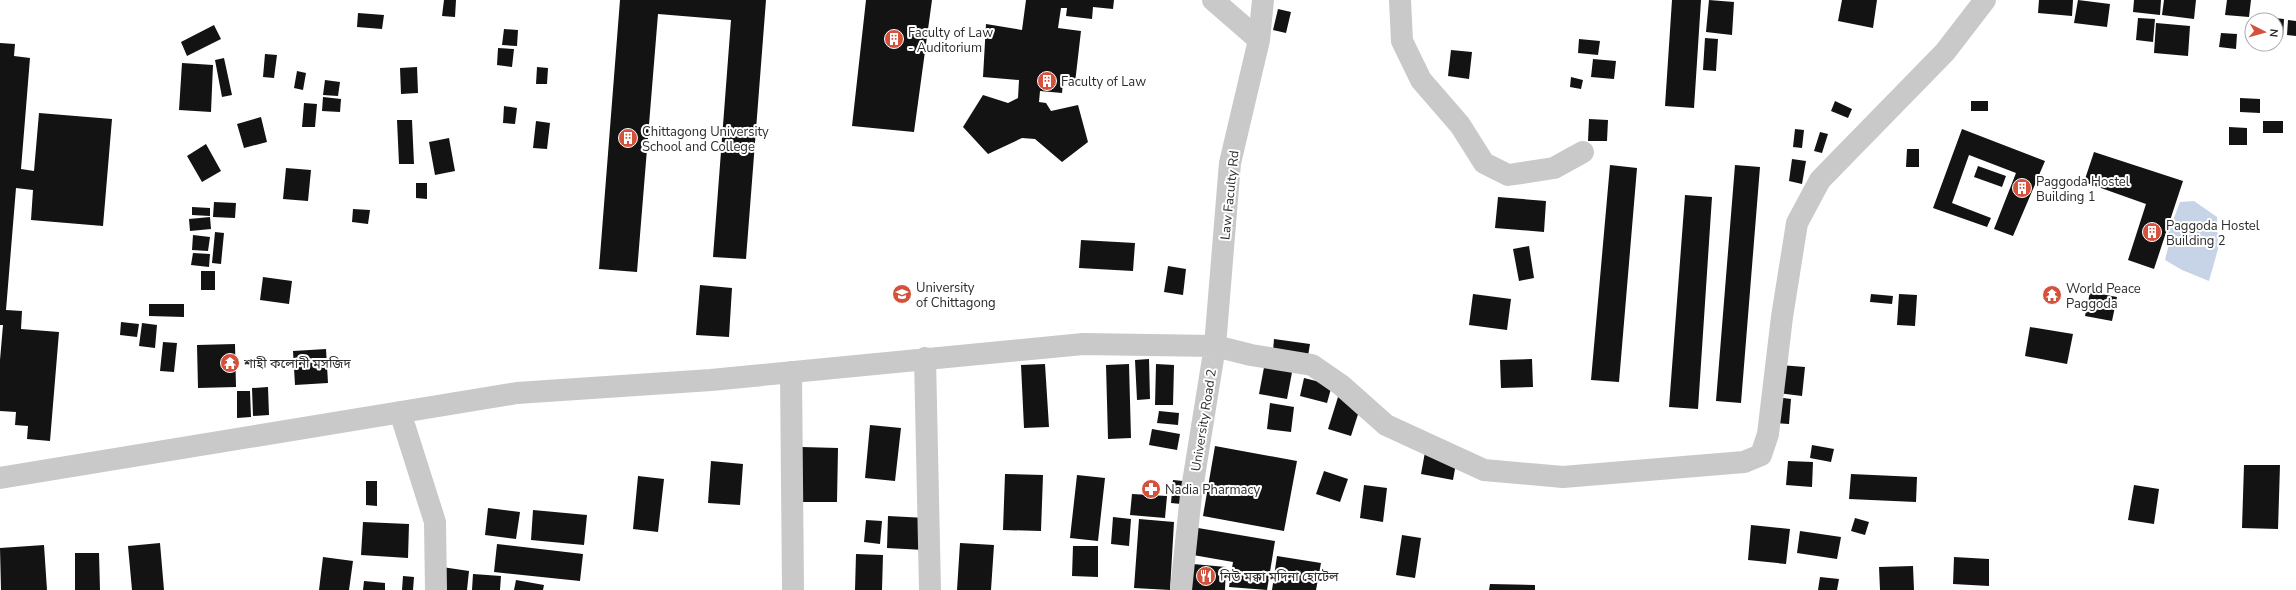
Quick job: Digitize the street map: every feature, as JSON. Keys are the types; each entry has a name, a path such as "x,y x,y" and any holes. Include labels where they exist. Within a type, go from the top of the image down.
{"street":[{"path":"1213,0 1260,40"},
{"name":"Law Faculty Rd","path":"1215,346 1230,163 1260,40 1263,0"},
{"path":"1400,0 1402,41 1421,80 1460,125 1484,163 1508,175 1554,168 1583,152"},
{"path":"0,478 517,393 711,380 925,358 1083,344 1215,346 1251,355 1312,365 1341,385 1386,425 1484,470 1563,477 1744,462 1761,455 1768,434 1782,317 1797,223 1820,180 1945,52 1985,0"},
{"name":"University Road 2","path":"1181,590 1191,495 1215,346"},
{"path":"925,358 930,590"},
{"path":"791,372 793,590"},
{"path":"400,412 435,522 436,590"}],"water":[{"path":"2194,201 2217,217 2218,249 2209,281 2182,270 2165,260 2169,244 2166,239 2180,202"}],"building":[{"path":"444,0 456,0 455,17 442,16"},
{"name":"Chittagong University School and College","path":"620,0 766,0 746,259 713,257 731,20 658,14 637,272 599,269"},
{"name":"Faculty of Law - Auditorium","path":"866,0 932,0 914,132 852,126"},
{"name":"Faculty of Law","path":"1026,0 1114,0 1113,9 1093,7 1092,19 1066,16 1067,8 1061,8 1058,28 1081,31 1075,83 1063,82 1062,93 1040,91 1039,102 1046,103 1051,111 1078,105 1088,142 1062,162 1035,139 1022,138 988,154 963,127 983,95 1008,103 1018,98 1019,80 983,77 986,24 1022,30"},
{"path":"1672,0 1701,0 1694,108 1665,106"},
{"path":"1709,0 1734,2 1732,35 1706,32"},
{"path":"1842,0 1877,0 1873,28 1838,21"},
{"path":"2039,0 2073,0 2072,16 2038,13"},
{"path":"2078,0 2110,4 2107,27 2074,23"},
{"path":"2134,0 2161,0 2160,15 2133,12"},
{"path":"2164,0 2196,0 2194,19 2162,15"},
{"path":"2227,0 2251,0 2250,12 2244,12 2244,17 2225,15"},
{"path":"1278,9 1291,12 1286,33 1273,30"},
{"path":"358,13 384,15 382,29 357,27"},
{"path":"2138,18 2155,19 2153,42 2136,40"},
{"path":"2288,20 2296,21 2296,36 2287,35"},
{"path":"2156,23 2190,26 2188,56 2154,53"},
{"path":"214,25 221,39 187,56 181,42"},
{"path":"504,29 518,30 517,46 502,45"},
{"path":"2221,33 2237,34 2236,49 2219,47"},
{"path":"1705,38 1718,39 1716,71 1703,70"},
{"path":"1579,39 1600,41 1598,55 1578,53"},
{"path":"0,43 15,44 14,56 30,58 21,169 34,171 39,113 112,119 103,226 31,220 33,190 16,188 6,310 22,311 21,329 59,332 50,441 27,439 28,426 15,425 16,412 0,411 0,360 3,325 0,325"},
{"path":"498,48 514,49 512,67 497,65"},
{"path":"1451,50 1472,52 1469,79 1448,76"},
{"path":"265,54 277,55 274,78 263,77"},
{"path":"224,58 232,95 222,97 215,60"},
{"path":"1593,59 1616,61 1614,79 1591,77"},
{"path":"182,63 213,65 211,112 179,110"},
{"path":"417,67 418,93 401,94 400,68"},
{"path":"537,67 548,68 547,84 536,84"},
{"path":"297,71 306,73 303,90 294,88"},
{"path":"1571,77 1583,80 1581,89 1570,87"},
{"path":"325,80 340,82 338,96 323,95"},
{"path":"323,97 341,99 340,112 322,111"},
{"path":"2240,98 2260,99 2260,113 2240,112"},
{"path":"1835,101 1852,109 1848,118 1831,111"},
{"path":"1971,101 1988,101 1988,111 1971,111"},
{"path":"304,103 317,104 315,127 302,127"},
{"path":"504,106 517,108 515,124 503,123"},
{"path":"261,117 267,142 244,148 237,124"},
{"path":"1589,119 1608,120 1607,141 1588,141"},
{"path":"397,120 412,120 414,164 399,164"},
{"path":"536,121 550,123 547,149 533,148"},
{"path":"2263,121 2283,121 2283,133 2263,133"},
{"path":"2229,127 2247,128 2247,145 2229,145"},
{"path":"1795,129 1804,130 1802,148 1793,147"},
{"name":"Paggoda Hostel Building 1","path":"1962,129 2045,161 2013,236 1994,229 2016,173 1969,155 1952,203 1991,218 1987,227 1933,208"},
{"path":"1820,132 1828,134 1822,153 1814,151"},
{"path":"449,138 455,171 435,175 429,142"},
{"path":"206,144 221,171 202,182 187,156"},
{"path":"1907,149 1919,149 1919,167 1906,167"},
{"name":"Paggoda Hostel Building 2","path":"2094,152 2183,181 2154,269 2128,260 2146,204 2084,182"},
{"path":"1792,159 1806,161 1802,184 1789,181"},
{"path":"1610,165 1637,168 1619,382 1591,380"},
{"path":"1735,165 1760,167 1741,403 1716,401"},
{"path":"1978,166 2006,176 2002,187 1974,177"},
{"path":"286,168 311,170 308,201 283,199"},
{"path":"416,183 427,183 427,199 416,198"},
{"path":"1685,195 1712,197 1698,409 1669,407"},
{"path":"1498,197 1546,201 1544,232 1495,228"},
{"path":"214,202 236,203 235,218 213,217"},
{"path":"192,207 210,208 210,216 192,215"},
{"path":"353,209 370,210 368,224 352,222"},
{"path":"210,217 211,229 190,231 189,219"},
{"path":"215,232 224,233 221,264 212,263"},
{"path":"193,235 210,237 208,251 192,250"},
{"path":"1081,240 1135,243 1133,271 1079,268"},
{"path":"1529,246 1534,278 1519,281 1513,249"},
{"path":"193,253 210,254 209,267 191,265"},
{"path":"1168,266 1186,269 1183,295 1164,292"},
{"path":"201,271 215,271 215,290 201,290"},
{"path":"263,277 292,281 289,304 260,300"},
{"path":"700,285 732,288 729,337 696,335"},
{"path":"2090,292 2117,297 2112,321 2085,316"},
{"path":"1473,294 1511,299 1507,330 1469,325"},
{"path":"1871,294 1893,296 1892,304 1870,302"},
{"path":"1899,294 1917,295 1915,326 1897,325"},
{"path":"149,304 184,304 184,317 149,316"},
{"path":"121,322 139,324 137,337 120,335"},
{"path":"142,323 157,325 155,348 139,346"},
{"path":"2030,327 2073,334 2067,364 2025,356"},
{"path":"1274,339 1310,344 1308,356 1273,351"},
{"path":"163,342 177,343 174,372 160,371"},
{"path":"235,344 236,387 198,388 197,345"},
{"path":"326,349 328,383 295,385 293,351"},
{"path":"1149,359 1150,399 1137,400 1135,360"},
{"path":"1532,359 1533,387 1501,388 1500,360"},
{"path":"1265,362 1293,367 1287,399 1259,394"},
{"path":"1045,364 1049,427 1024,428 1021,365"},
{"path":"1129,364 1131,438 1108,439 1106,365"},
{"path":"1156,364 1174,365 1173,405 1155,405"},
{"path":"1780,365 1805,367 1802,396 1777,393"},
{"path":"1304,378 1332,385 1327,403 1300,396"},
{"path":"268,387 269,415 253,416 252,388"},
{"path":"237,391 250,391 251,417 237,418"},
{"path":"1338,397 1361,405 1351,436 1328,429"},
{"path":"1777,397 1791,399 1789,424 1775,423"},
{"path":"1270,403 1294,407 1291,432 1267,429"},
{"path":"1159,411 1179,413 1178,425 1157,423"},
{"path":"870,425 901,428 895,481 865,478"},
{"path":"1152,429 1180,434 1177,450 1149,445"},
{"path":"1812,445 1834,449 1831,462 1810,458"},
{"path":"1215,446 1297,461 1284,531 1203,516"},
{"path":"802,447 838,448 837,502 800,502"},
{"path":"1425,452 1457,458 1453,480 1421,474"},
{"path":"711,461 743,464 740,505 708,503"},
{"path":"1788,461 1813,462 1812,487 1786,485"},
{"path":"2244,465 2280,465 2278,529 2242,528"},
{"path":"1324,471 1348,479 1340,502 1316,494"},
{"path":"1005,474 1043,475 1041,531 1003,530"},
{"path":"1851,474 1917,477 1916,502 1849,499"},
{"path":"1077,475 1105,478 1098,541 1070,538"},
{"path":"638,476 664,479 658,532 633,529"},
{"path":"1173,480 1183,481 1181,504 1171,503"},
{"path":"366,481 377,481 377,506 366,505"},
{"path":"1364,485 1387,488 1383,522 1360,518"},
{"path":"2134,485 2159,489 2154,524 2128,520"},
{"path":"1132,494 1167,496 1165,518 1130,515"},
{"path":"488,508 520,512 516,539 485,535"},
{"path":"533,510 587,515 584,545 531,540"},
{"path":"888,516 926,518 924,550 887,548"},
{"path":"1113,517 1131,519 1129,546 1111,544"},
{"path":"1855,518 1869,522 1865,535 1851,531"},
{"path":"1139,519 1174,522 1170,590 1134,588"},
{"path":"866,520 882,521 880,544 864,542"},
{"path":"363,522 409,524 408,558 361,555"},
{"path":"1751,525 1790,529 1786,564 1748,560"},
{"path":"1198,528 1275,541 1267,590 1229,587 1233,562 1193,555"},
{"path":"1800,531 1841,537 1837,559 1797,553"},
{"path":"1402,535 1421,538 1415,578 1396,575"},
{"path":"160,543 164,590 132,590 128,546"},
{"path":"960,543 994,545 991,590 957,590"},
{"path":"497,544 583,554 580,581 494,572"},
{"path":"44,545 47,590 1,590 0,548"},
{"path":"1073,546 1098,546 1098,577 1072,576"},
{"path":"75,553 99,553 100,590 75,590"},
{"path":"856,554 883,555 882,590 855,590"},
{"path":"1277,556 1321,563 1316,590 1272,590"},
{"path":"323,557 353,561 349,590 319,590"},
{"path":"1954,557 1989,559 1989,586 1953,584"},
{"path":"1193,564 1226,567 1225,590 1191,590"},
{"path":"1913,566 1914,590 1880,590 1879,567"},
{"path":"442,567 469,571 467,590 439,590"},
{"path":"473,574 501,576 500,590 472,590"},
{"path":"403,576 414,577 413,590 402,590"},
{"path":"1820,577 1839,579 1837,590 1818,590"},
{"path":"516,580 544,585 543,590 514,590"},
{"path":"364,581 385,583 385,590 363,590"},
{"path":"1490,584 1535,585 1535,590 1489,590"}],"place":[{"name":"Faculty of Law - Auditorium","path":"894,39"},
{"name":"Faculty of Law","path":"1047,81"},
{"name":"Chittagong University School and College","path":"628,138"},
{"name":"Paggoda Hostel Building 1","path":"2022,188"},
{"name":"Paggoda Hostel Building 2","path":"2152,232"},
{"name":"University of Chittagong","path":"902,294"},
{"name":"World Peace Paggoda","path":"2052,295"},
{"name":"শাহী কলোনী মসজিদ","path":"230,363"},
{"name":"Nadia Pharmacy","path":"1151,489"},
{"name":"নিউ মক্কা মদিনা হোটেল","path":"1206,576"}]}
